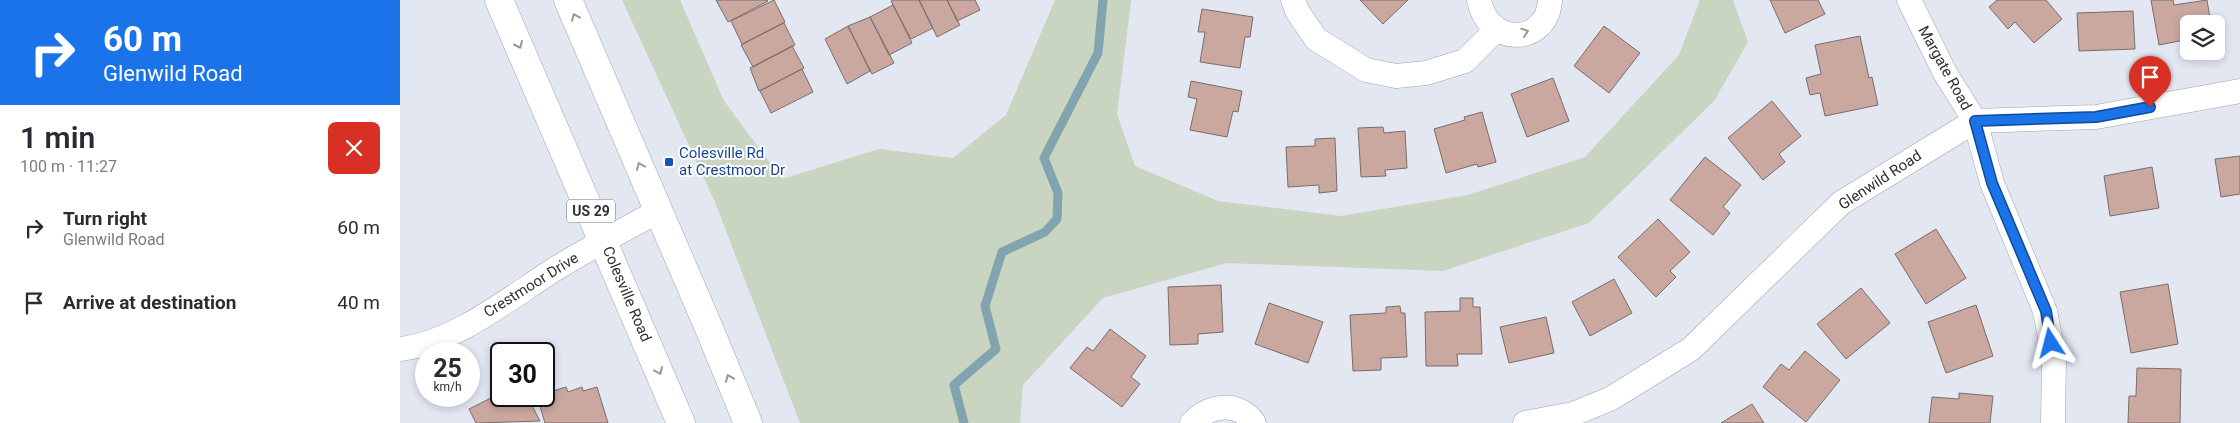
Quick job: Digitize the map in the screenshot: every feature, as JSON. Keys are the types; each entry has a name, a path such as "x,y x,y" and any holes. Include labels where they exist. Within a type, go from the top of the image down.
{"highway":[{"name":"Colesville Road","path":"499,0 604,240 681,423"},
{"path":"568,0 748,423"}],"street":[{"path":"1293,0 1297,11 1316,39 1366,70 1396,76 1426,73 1464,61 1496,30"},
{"path":"1479,0 1481,11 1487,22 1496,30 1518,35 1529,32 1539,25 1546,16 1550,0"},
{"name":"Margate Road","path":"1909,0 1945,73 1975,121 1992,183 2046,311 2054,360 2053,423"},
{"name":"Glenwild Road","path":"1525,423 1573,414 1610,400 1692,349 1841,203 1975,121 2096,117 2240,91"},
{"name":"Crestmoor Drive","path":"400,349 417,347 454,332 604,240 659,211"},
{"path":"1192,423 1201,414 1213,408 1226,407 1240,410 1254,423"}],"green space":[{"path":"622,0 680,0 724,101 782,179 879,149 953,158 1006,115 1055,0 1131,0 1117,114 1135,166 1218,201 1341,216 1468,195 1585,157 1679,55 1700,0 1733,0 1748,42 1714,101 1589,223 1443,271 1227,263 1103,298 1023,385 1020,423 800,423 715,202"}],"building":[{"path":"716,0 767,0 768,1 728,22"},
{"path":"774,0 785,22 742,44 731,21"},
{"path":"919,0 933,28 911,39 891,1"},
{"path":"919,0 947,0 960,25 937,37"},
{"path":"947,0 975,0 980,10 957,21"},
{"path":"1360,0 1408,0 1383,24"},
{"path":"1770,0 1818,0 1825,14 1785,33"},
{"path":"1997,0 2046,0 2062,19 2034,43 2015,22 2008,29 1989,7"},
{"path":"2151,0 2173,0 2174,5 2207,0 2210,15 2180,15 2180,41 2159,45"},
{"path":"893,5 912,43 889,55 870,17"},
{"path":"1202,9 1253,17 1250,37 1245,37 1240,68 1200,62 1205,32 1198,32"},
{"path":"2133,11 2135,49 2079,51 2077,13"},
{"path":"870,17 894,63 872,74 848,26"},
{"path":"784,23 795,45 753,67 741,45"},
{"path":"848,26 870,71 847,84 825,39"},
{"path":"1604,26 1640,53 1609,93 1574,66"},
{"path":"1860,36 1869,78 1872,77 1878,105 1825,116 1820,93 1810,95 1806,78 1821,74 1815,45"},
{"path":"792,46 804,68 759,91 750,68"},
{"path":"802,69 813,92 771,113 760,91"},
{"path":"1553,78 1569,121 1527,137 1511,94"},
{"path":"1191,81 1242,91 1238,112 1233,111 1227,137 1190,130 1197,99 1188,97"},
{"path":"1772,101 1801,136 1779,154 1785,162 1763,180 1728,138"},
{"path":"1482,112 1496,162 1478,167 1477,164 1446,173 1434,129 1465,120 1464,117"},
{"path":"1383,127 1384,133 1405,131 1407,168 1385,170 1386,176 1361,177 1358,128"},
{"path":"1335,138 1337,191 1319,193 1319,185 1288,187 1286,147 1315,146 1315,139"},
{"path":"2240,156 2240,194 2221,197 2215,159"},
{"path":"1705,157 1741,185 1723,207 1730,213 1713,235 1670,200"},
{"path":"2152,167 2159,208 2110,216 2104,176"},
{"path":"1658,219 1690,252 1670,271 1676,277 1656,297 1618,257"},
{"path":"1936,229 1966,278 1926,304 1895,254"},
{"path":"1614,279 1632,313 1590,336 1572,302"},
{"path":"2168,284 2178,344 2131,353 2120,292"},
{"path":"1221,285 1223,332 1198,334 1198,344 1170,345 1168,287"},
{"path":"1861,288 1890,323 1846,359 1817,324"},
{"path":"1460,298 1473,298 1473,307 1480,307 1482,354 1457,354 1458,366 1426,366 1425,312 1460,311"},
{"path":"1269,303 1323,322 1308,363 1255,344"},
{"path":"1976,305 1993,356 1946,373 1928,322"},
{"path":"1400,306 1401,313 1405,313 1407,357 1381,358 1381,370 1353,371 1350,315 1386,313 1386,307"},
{"path":"1546,317 1554,353 1509,363 1500,327"},
{"path":"1110,329 1146,356 1131,377 1140,384 1122,407 1070,368 1087,347 1093,351"},
{"path":"1805,351 1840,380 1806,422 1763,387 1781,364 1789,370"},
{"path":"2137,368 2181,369 2180,423 2128,423 2129,396 2136,396"},
{"path":"566,387 568,392 582,387 583,391 597,387 608,423 545,423 540,407 555,407 555,390"},
{"path":"1959,393 1993,396 1990,423 1929,423 1932,397 1959,399"},
{"path":"490,398 490,407 533,407 540,421 476,423 469,409 480,407 480,404"},
{"path":"1752,404 1764,423 1721,423"}],"waterway":[{"path":"964,423 954,385 996,349 985,306 1002,252 1045,232 1057,219 1058,193 1044,158 1098,53 1103,0"}],"place":[{"name":"Colesville Rd at Crestmoor Dr","path":"669,162"}],"route":[{"path":"2051,343 2046,311 1992,183 1975,121 2096,117 2150,107"}]}
